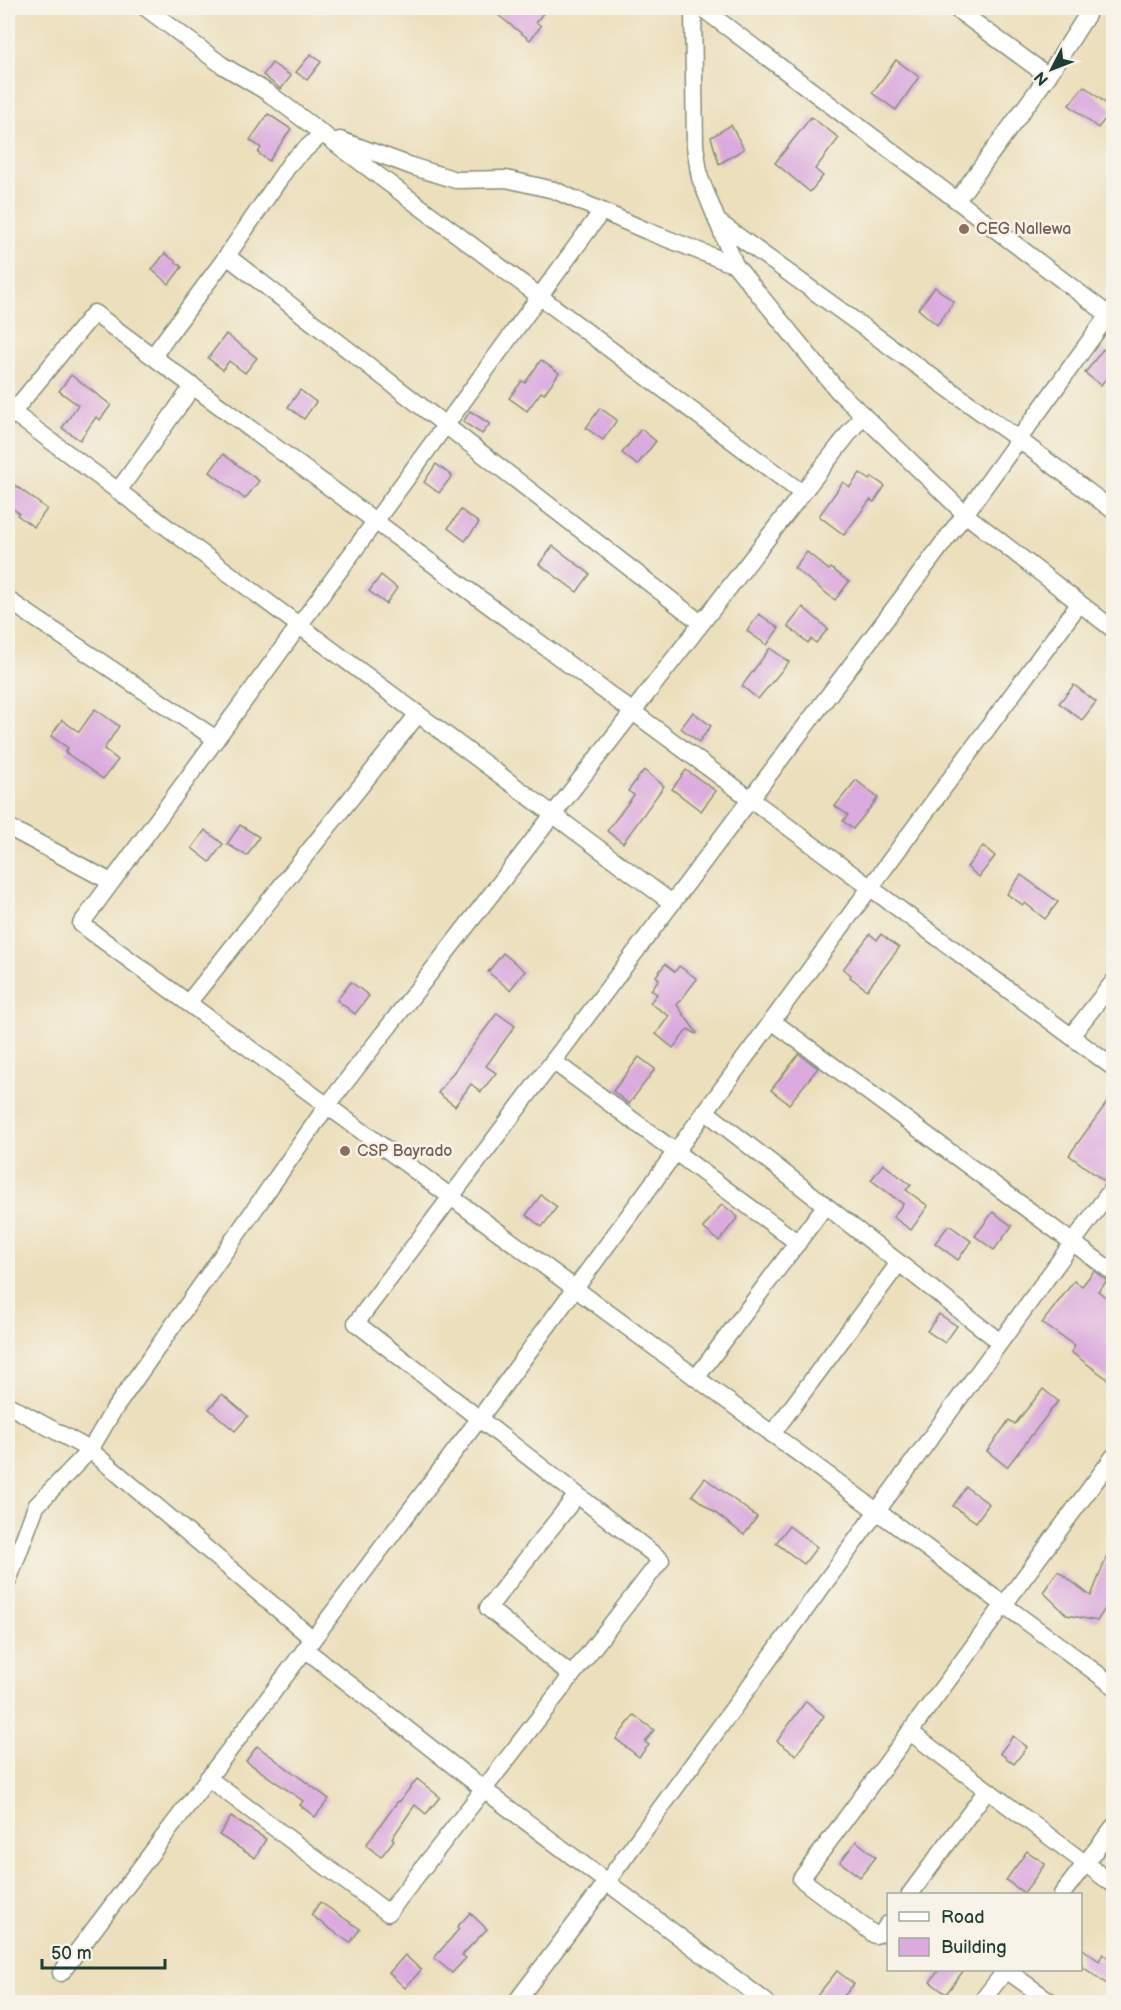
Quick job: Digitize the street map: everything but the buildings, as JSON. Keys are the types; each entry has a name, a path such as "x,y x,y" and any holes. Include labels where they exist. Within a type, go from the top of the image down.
{"street":[{"path":"146,8 222,65 267,92 802,493"},
{"path":"693,8 695,146 700,178 735,265 838,391 965,514 1113,630"},
{"path":"208,1778 388,1913 661,1560 356,1323 965,514 1112,313 957,200 702,8"},
{"path":"955,8 1048,76"},
{"path":"957,200 1048,76 1087,15"},
{"path":"322,134 456,180 506,179 554,190 735,265"},
{"path":"153,356 227,256 291,162 322,134"},
{"path":"602,211 81,924 1113,1686"},
{"path":"717,221 1018,439 1113,511"},
{"path":"227,256 701,623"},
{"path":"672,903 118,491 10,415 94,313 1113,1068"},
{"path":"118,491 193,386"},
{"path":"8,1581 36,1506 90,1450 113,1411 327,1106 863,415"},
{"path":"8,600 216,739"},
{"path":"61,1973 479,1419 1079,604"},
{"path":"188,1003 418,714"},
{"path":"8,827 111,882"},
{"path":"1071,1036 1113,981"},
{"path":"772,1021 1113,1273"},
{"path":"553,1061 798,1243"},
{"path":"705,1112 999,1342"},
{"path":"516,2002 606,1883 1113,1186"},
{"path":"696,1378 825,1206"},
{"path":"772,1434 899,1263"},
{"path":"8,1405 90,1450 309,1644 483,1789 766,2002"},
{"path":"887,1926 882,1933 875,1935 801,1879 1113,1456"},
{"path":"571,1675 488,1608 577,1495"},
{"path":"910,1732 1113,1885"},
{"path":"911,1893 987,1790"},
{"path":"1063,1893 1113,1826"},
{"path":"981,2002 1005,1971"},
{"path":"1007,1971 1051,2002"}],"place":[{"name":"CEG Nallewa","path":"964,229"},
{"name":"CSP Bayrado","path":"345,1151"}]}
